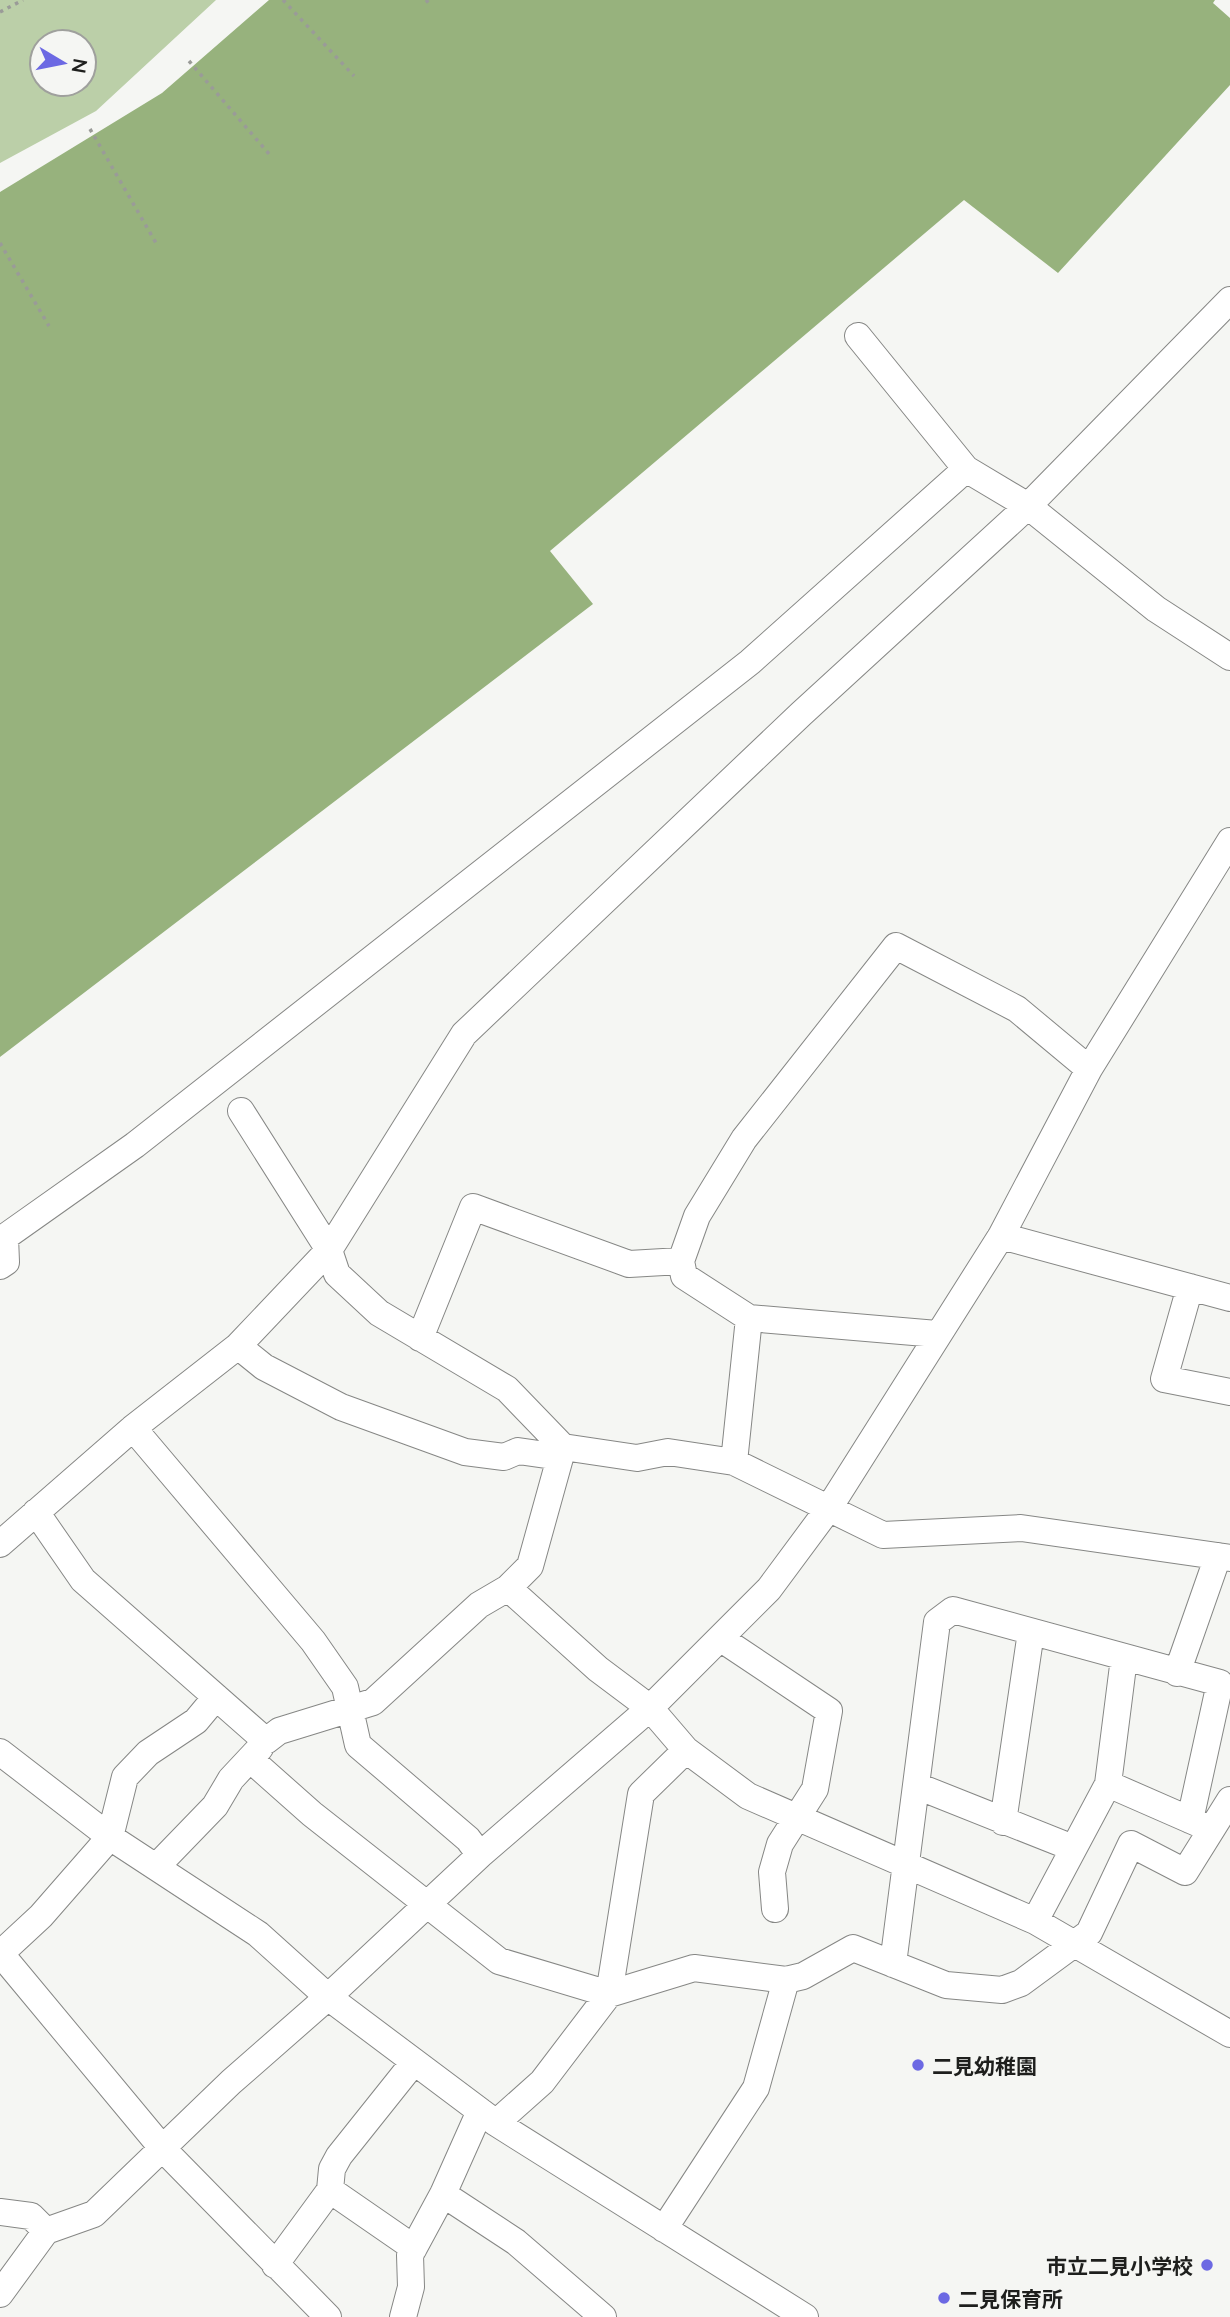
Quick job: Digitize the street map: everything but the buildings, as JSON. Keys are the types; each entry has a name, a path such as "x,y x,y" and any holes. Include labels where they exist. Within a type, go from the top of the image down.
{"street":[{"path":"0,1544 133,1428 238,1346 329,1250 464,1034 801,714 1028,506 1230,300"},
{"path":"858,336 966,469 1028,506 1156,609 1230,657"},
{"path":"0,1266 6,1262 5,1237 135,1145 750,662 966,469"},
{"path":"0,2294 46,2231 93,2214 231,2082 328,1997 480,1855 650,1708 769,1589 829,1508 1001,1236 1089,1069 1230,841"},
{"path":"937,1334 749,1318 684,1276 681,1261 697,1216 744,1139 896,946 1017,1009 1089,1069"},
{"path":"241,1111 329,1250 337,1274 379,1313 507,1389 562,1452"},
{"path":"420,1338 473,1207 629,1264 681,1261"},
{"path":"1001,1236 1230,1298"},
{"path":"1190,1287 1164,1378 1230,1392"},
{"path":"734,1462 749,1318"},
{"path":"238,1346 264,1367 341,1407 465,1452 504,1457 518,1451 637,1458 668,1452 734,1462 883,1535 1021,1528 1224,1557 1178,1673"},
{"path":"133,1428 313,1641 345,1687 358,1745 468,1839 480,1855"},
{"path":"156,1867 215,1806 231,1779 279,1731 373,1702 479,1605 509,1588 530,1566 562,1452"},
{"path":"36,1512 83,1580 216,1697 312,1814 499,1961 609,1994 694,1968 786,1980 803,1976 853,1948 892,1964 946,1986 1002,1990 1021,1983 1089,1933 1131,1844 1185,1872 1201,1825 1220,1683 953,1609 937,1622 908,1867 892,1964"},
{"path":"509,1588 598,1670 650,1708 686,1750 748,1796 1035,1921 1230,2034"},
{"path":"1003,1822 1031,1632"},
{"path":"720,1638 829,1711 815,1789 780,1844 772,1872 775,1909"},
{"path":"1035,1921 1108,1784 1124,1658"},
{"path":"216,1697 196,1721 148,1754 125,1777 110,1837 41,1916 0,1953 163,2149 328,2317"},
{"path":"403,2317 411,2287 410,2255 488,2117 542,2082 609,1994 640,1794 686,1750"},
{"path":"0,1752 110,1837 258,1934 328,1997 488,2117 803,2316"},
{"path":"1108,1784 1201,1825"},
{"path":"917,1786 1073,1848"},
{"path":"1201,1825 1230,1800"},
{"path":"664,2229 756,2088 786,1980"},
{"path":"275,2265 330,2190 332,2169 340,2156 414,2062"},
{"path":"330,2190 414,2248"},
{"path":"443,2194 516,2242 603,2317"},
{"path":"0,2211 31,2216 46,2231"}],"path":[{"path":"0,12 23,0"},
{"path":"283,0 354,76"},
{"path":"426,0 431,6"},
{"path":"189,61 270,155"},
{"path":"90,129 156,243"},
{"path":"0,243 49,326"}],"shaded area":[{"path":"0,0 216,0 96,111 0,163"},
{"path":"269,0 1215,0 1213,3 1230,18 1230,85 1058,273 964,200 550,551 593,604 0,1057 0,192 162,93"}],"place":[{"name":"二見幼稚園","path":"918,2065"},
{"name":"市立二見小学校","path":"1207,2265"},
{"name":"二見保育所","path":"944,2298"}]}
